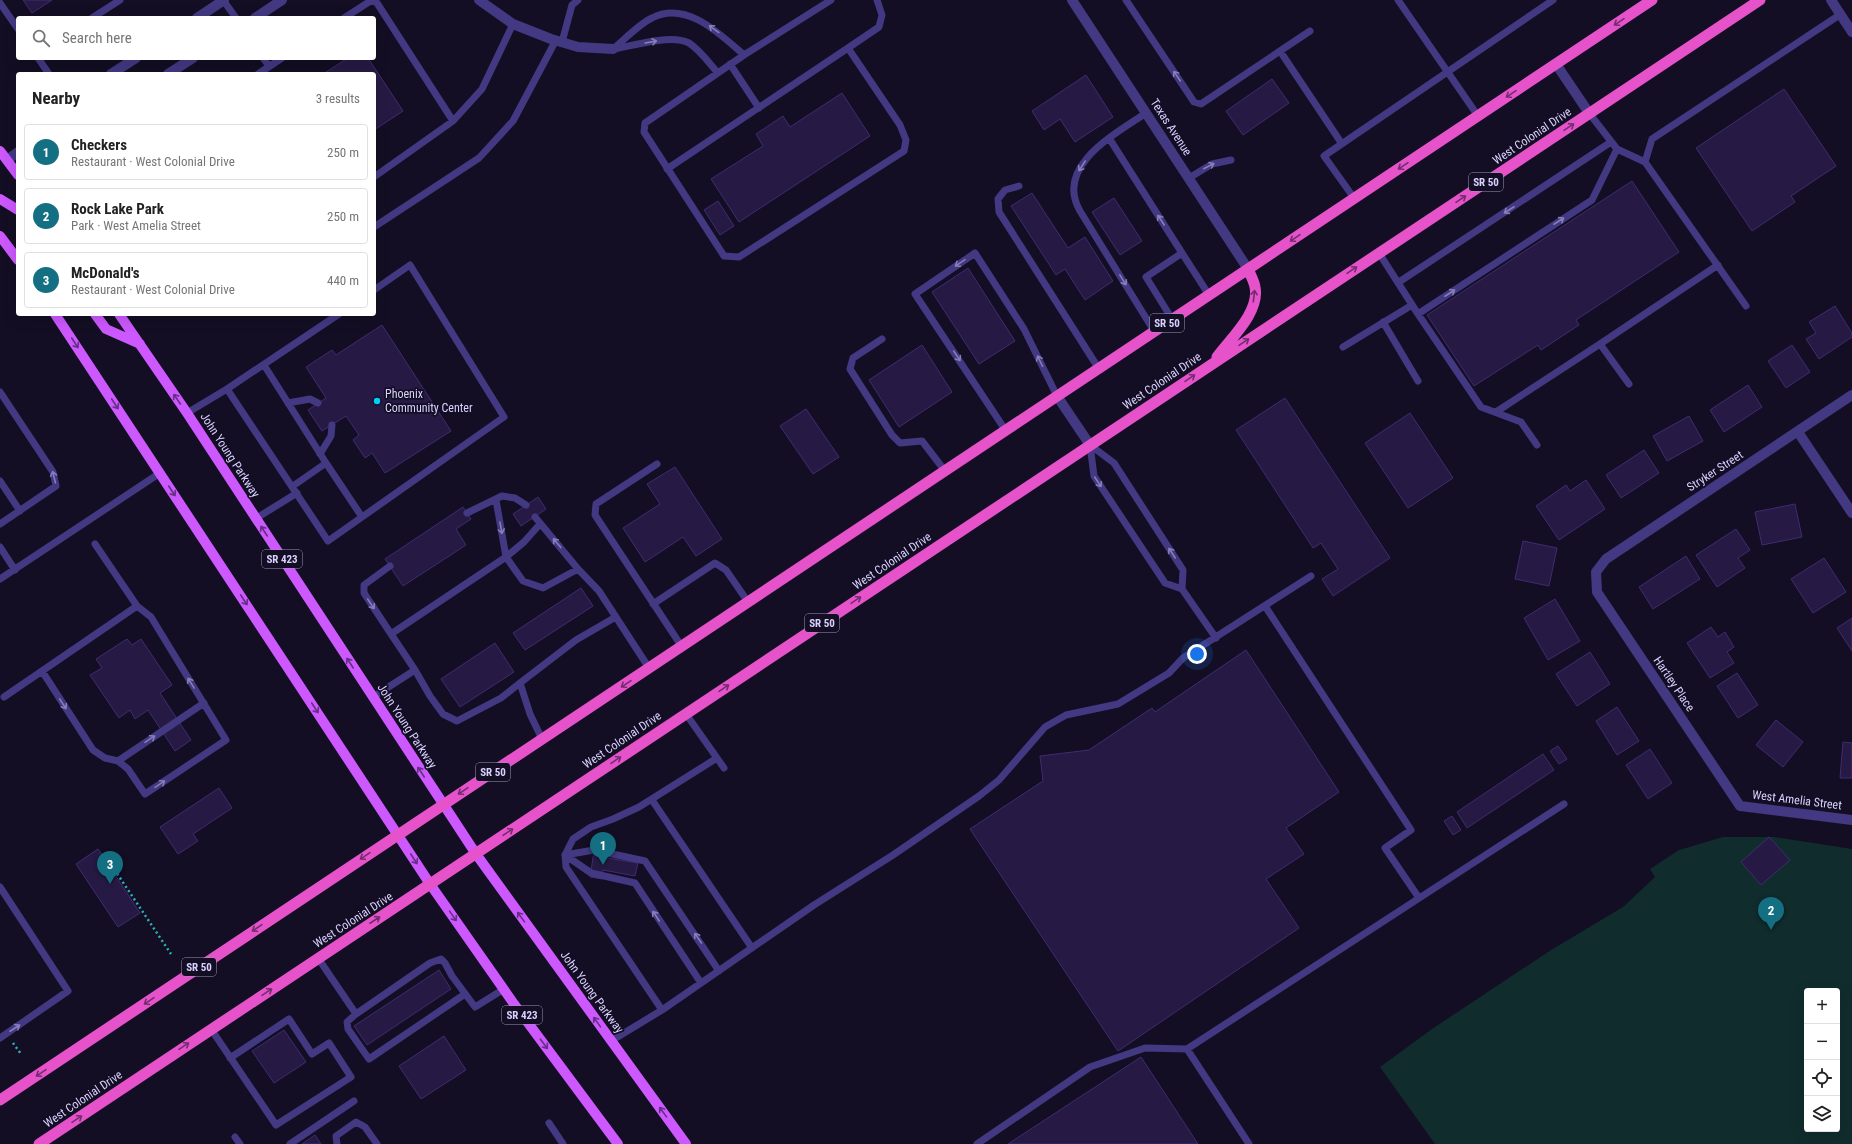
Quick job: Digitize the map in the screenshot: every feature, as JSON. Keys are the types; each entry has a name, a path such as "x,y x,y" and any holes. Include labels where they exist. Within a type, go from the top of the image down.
{"highway":[{"name":"SR 50","path":"0,1100 1652,0"},
{"name":"West Colonial Drive","path":"40,1144 211,1028 476,854 1760,0"},
{"path":"1211,364 1248,317 1255,299 1255,286 1248,269"}],"main road":[{"path":"0,151 4,161 16,173"},
{"path":"0,199 16,209"},
{"path":"0,236 16,257"},
{"name":"SR 423","path":"56,316 430,884 504,989 618,1144"},
{"path":"96,316 106,329 140,344"},
{"name":"John Young Parkway","path":"120,316 187,413 255,519 476,854 686,1144"}],"street":[{"path":"200,16 224,0"},
{"path":"258,16 282,0"},
{"path":"479,0 513,24 559,41 578,47 613,49"},
{"name":"Texas Avenue","path":"1072,0 1248,269"},
{"path":"1831,0 1852,32"},
{"path":"114,72 133,60"},
{"path":"171,72 190,60"},
{"path":"1556,64 1589,114"},
{"path":"4,161 16,153"},
{"name":"Stryker Street","path":"1596,572 1606,559 1852,395"},
{"path":"1057,396 1090,445"},
{"path":"1798,432 1852,513"},
{"name":"Hartley Place","path":"1596,572 1597,592 1740,806"},
{"name":"West Amelia Street","path":"1740,806 1852,820"}],"lane":[{"path":"95,16 120,0"},
{"path":"224,0 235,16"},
{"path":"347,16 372,0 376,3 453,121"},
{"path":"376,227 479,158 513,121 559,41 572,5 578,0"},
{"path":"831,0 730,64 645,123 644,132 724,256 739,257 904,150 906,140 900,125 848,48"},
{"path":"667,169 879,27 882,15 877,0"},
{"path":"1126,0 1194,102 1201,104 1310,31"},
{"path":"1398,0 1478,116"},
{"path":"1354,198 1324,156 1553,0"},
{"path":"0,3 16,26"},
{"path":"613,49 652,18 670,13 693,17 713,28 744,55"},
{"path":"1646,162 1652,139 1841,14"},
{"path":"376,176 453,121 482,89 513,24"},
{"path":"613,49 665,40 677,40 689,44 718,72"},
{"path":"1280,51 1342,144"},
{"path":"39,60 48,72"},
{"path":"264,60 269,66"},
{"path":"261,72 279,60"},
{"path":"730,64 759,108"},
{"path":"1146,113 1091,152 1077,174 1073,189 1074,200 1154,331"},
{"path":"1589,114 1618,149 1646,162 1746,306"},
{"path":"1109,138 1209,295"},
{"path":"1399,282 1611,142"},
{"path":"1418,314 1592,200 1618,149"},
{"path":"1189,178 1212,164 1231,160"},
{"path":"1019,186 1006,190 998,199 1000,212 1099,369"},
{"path":"1006,430 915,294 975,253 1024,329 1057,396"},
{"path":"1172,319 1146,277 1182,253"},
{"path":"1379,253 1399,282 1418,314 1482,407 1521,422 1537,445"},
{"path":"227,389 295,489 328,541 504,417 410,265 376,289"},
{"path":"1496,412 1718,265"},
{"path":"1343,347 1412,305"},
{"path":"187,413 264,365 335,316"},
{"path":"1383,322 1418,381"},
{"path":"882,338 853,358 850,368 892,435 900,443 922,441 945,471"},
{"path":"1600,344 1629,384"},
{"path":"264,365 362,517"},
{"path":"0,392 53,472 56,486 0,524"},
{"path":"288,403 310,399 318,403"},
{"path":"320,454 331,436 332,425"},
{"path":"1090,445 1114,463 1183,570 1182,589"},
{"path":"1090,445 1094,476 1164,583 1182,589 1216,638"},
{"path":"255,519 295,489 326,463"},
{"path":"658,464 596,504 595,515 682,647"},
{"path":"0,580 160,473"},
{"path":"0,481 20,511"},
{"path":"467,513 502,496 515,498 526,505"},
{"path":"496,500 506,557 523,581 543,588 578,569"},
{"path":"535,517 599,592 614,618 649,668"},
{"path":"391,634 506,557 524,542 540,524"},
{"path":"42,671 94,750 105,758 118,761 128,770 145,794 226,740 151,618 137,606 95,544"},
{"path":"0,548 15,570"},
{"path":"654,604 715,563 726,570 748,602"},
{"path":"390,566 364,585 364,593 443,714 457,721 501,698 576,640 614,618"},
{"path":"611,1041 662,1010 979,796 999,780 1045,727 1066,715 1118,704 1133,696 1169,673 1183,658 1311,576"},
{"path":"4,697 137,606"},
{"path":"1265,606 1411,830 1385,848 1419,898"},
{"path":"373,697 414,670"},
{"path":"520,683 530,714 542,739"},
{"path":"118,761 204,703"},
{"path":"686,714 724,768"},
{"path":"662,1010 566,867 565,855 573,839 590,827 613,820 652,800 717,758"},
{"path":"652,800 752,948"},
{"path":"977,1144 1090,1067 1145,1048 1187,1049 1564,804"},
{"path":"565,855 594,850 645,861 719,971"},
{"path":"565,855 590,873 635,883 701,983"},
{"path":"0,887 68,991 0,1038"},
{"path":"318,958 356,1014"},
{"path":"465,994 369,1059 348,1029 347,1022 356,1014 430,963 441,959 446,963 475,1007 504,989"},
{"path":"211,1028 230,1058 276,1125 351,1077 329,1043 312,1054 289,1019 230,1058"},
{"path":"1187,1049 1249,1144"},
{"path":"290,1144 354,1101"},
{"path":"337,1144 336,1136 356,1122 365,1127 377,1144"},
{"path":"549,1123 563,1144"},
{"path":"235,1137 240,1144"}],"path":[{"path":"106,857 171,954"}],"green space":[{"path":"1723,837 1774,837 1852,849 1852,1144 1435,1144 1380,1067 1432,1029 1551,950 1623,907 1655,877 1650,869 1679,850"}],"building":[{"path":"23,0 52,0 32,13"},
{"path":"345,60 369,60 403,111 376,129 376,72 326,72"},
{"path":"1086,75 1113,117 1075,142 1060,119 1044,130 1032,111"},
{"path":"1272,79 1289,103 1243,135 1226,111"},
{"path":"1784,89 1836,166 1791,196 1795,202 1752,231 1696,148"},
{"path":"842,93 870,136 739,222 711,179 763,146 756,134 783,116 790,127"},
{"path":"1632,181 1679,252 1576,320 1579,325 1541,350 1538,345 1474,386 1427,315"},
{"path":"1032,193 1068,248 1085,237 1113,281 1085,300 1065,269 1056,275 1011,206"},
{"path":"1114,198 1142,241 1120,255 1092,212"},
{"path":"718,201 734,226 720,235 704,210"},
{"path":"968,268 1015,341 979,364 932,292"},
{"path":"1835,306 1852,333 1852,337 1819,359 1806,339 1816,333 1809,322"},
{"name":"Phoenix Community Center","path":"382,325 451,431 385,473 372,453 365,458 353,440 359,435 346,416 322,431 308,410 326,398 306,367 332,350 336,355"},
{"path":"922,345 952,392 899,427 869,380"},
{"path":"1792,345 1810,372 1786,388 1768,361"},
{"path":"1748,385 1762,407 1724,432 1710,410"},
{"path":"1285,398 1390,558 1333,596 1322,579 1338,569 1321,543 1313,548 1236,430"},
{"path":"806,409 839,457 813,474 780,426"},
{"path":"1410,413 1453,478 1408,508 1365,443"},
{"path":"1689,416 1703,441 1667,461 1653,436"},
{"path":"1644,450 1659,473 1621,498 1606,475"},
{"path":"675,467 722,539 696,556 683,537 645,562 623,528 660,504 647,484"},
{"path":"1586,480 1605,509 1559,540 1536,506 1566,485 1570,491"},
{"path":"538,497 546,509 521,526 513,514"},
{"path":"1795,504 1802,537 1762,545 1755,512"},
{"path":"463,507 471,519 456,529 466,545 403,586 385,559"},
{"path":"1736,529 1750,550 1738,558 1745,568 1717,587 1696,555"},
{"path":"1523,541 1557,548 1549,586 1515,579"},
{"path":"1686,556 1700,579 1653,609 1639,587"},
{"path":"1824,558 1846,592 1813,613 1791,579"},
{"path":"581,588 593,606 525,650 513,633"},
{"path":"1555,599 1580,641 1548,660 1524,618"},
{"path":"1852,618 1852,651 1837,628"},
{"path":"1711,627 1718,637 1725,632 1734,647 1727,652 1734,663 1710,678 1687,643"},
{"path":"127,639 132,645 141,639 172,685 160,693 191,740 175,751 148,710 135,719 130,710 119,718 90,675 102,668 96,659"},
{"path":"495,643 514,672 460,707 441,679"},
{"path":"1246,650 1339,792 1286,828 1304,854 1266,879 1299,928 1118,1051 970,829 1043,781 1040,756 1089,750 1152,708 1155,712"},
{"path":"1590,652 1610,684 1577,706 1556,674"},
{"path":"1737,673 1758,705 1738,718 1717,686"},
{"path":"1617,707 1639,741 1617,755 1596,721"},
{"path":"1776,720 1803,742 1783,767 1756,745"},
{"path":"1843,742 1852,743 1852,778 1840,778"},
{"path":"1558,746 1567,759 1559,764 1550,751"},
{"path":"1650,749 1672,783 1648,799 1626,765"},
{"path":"1543,754 1554,770 1467,828 1457,812"},
{"path":"219,788 232,808 193,834 198,841 178,854 160,827"},
{"path":"1452,816 1461,830 1453,835 1444,821"},
{"path":"1769,837 1790,860 1761,885 1741,862"},
{"path":"595,845 609,847 607,858 638,863 635,876 603,870 602,879 590,877"},
{"path":"98,849 140,913 118,927 76,864"},
{"path":"439,970 451,989 367,1045 354,1026"},
{"path":"284,1030 306,1062 274,1083 252,1051"},
{"path":"444,1036 466,1070 421,1099 399,1066"},
{"path":"1141,1057 1198,1144 1008,1144"},
{"path":"315,1135 321,1144 302,1144"}],"place":[{"name":"Phoenix Community Center","path":"377,401"},
{"name":"Checkers","path":"603,865"},
{"name":"McDonald's","path":"110,884"},
{"name":"Rock Lake Park","path":"1771,930"}]}
